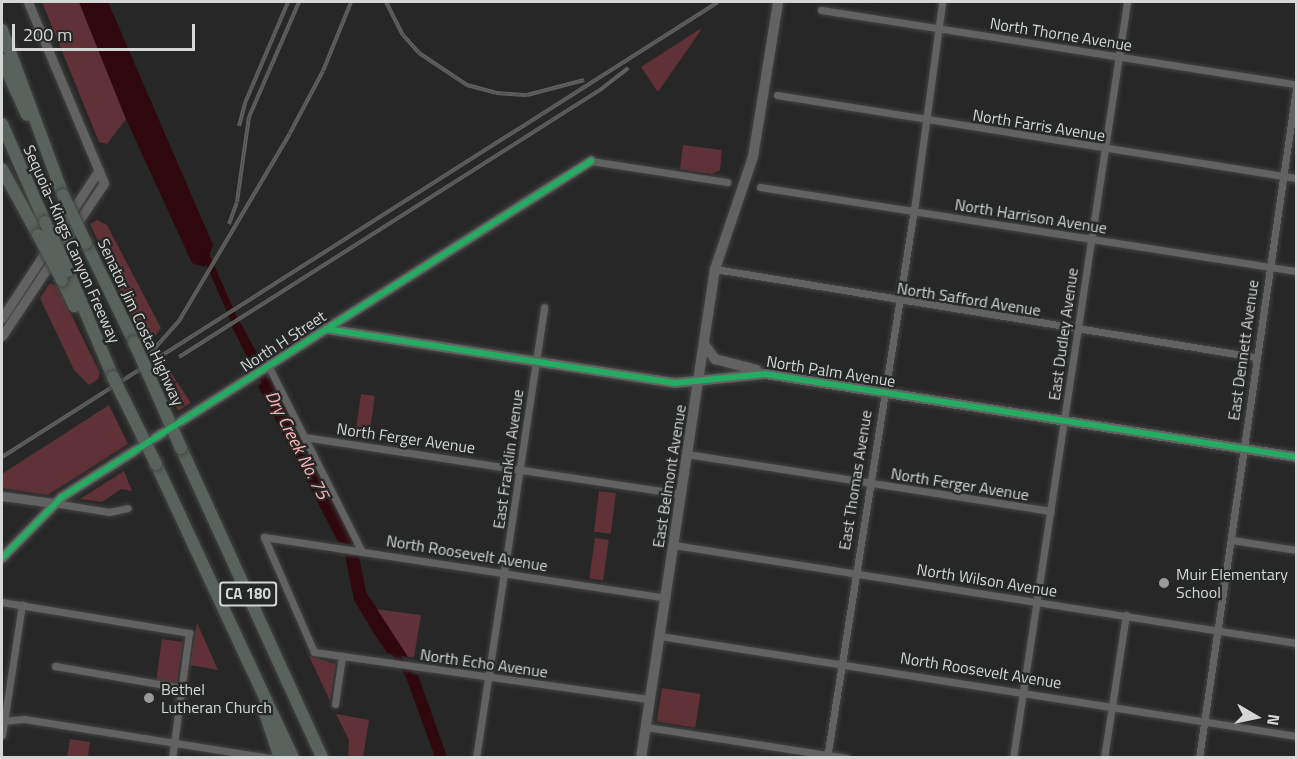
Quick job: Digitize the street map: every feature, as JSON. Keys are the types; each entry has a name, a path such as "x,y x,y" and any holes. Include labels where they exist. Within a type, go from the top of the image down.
{"highway":[{"path":"2,30 63,195"},
{"name":"Sequoia–Kings Canyon Freeway","path":"2,60 63,195"},
{"name":"Sequoia–Kings Canyon Freeway","path":"2,124 45,222 65,276 254,675 277,735"},
{"path":"2,169 38,235 65,276"},
{"name":"Senator Jim Costa Highway","path":"63,195 134,342 324,758"},
{"path":"277,735 280,758"},
{"path":"277,735 293,758"}],"main road":[{"name":"East Belmont Avenue","path":"641,758 715,269 753,157 778,2"},
{"name":"North H Street","path":"2,558 54,503 591,161"},
{"name":"North Palm Avenue","path":"326,329 536,363 698,383 765,374 1296,457"},
{"path":"704,344 717,360 765,374"}],"street":[{"path":"2,336 29,300 104,183 28,2"},
{"name":"East Thomas Avenue","path":"827,756 868,483 927,120 942,2"},
{"name":"East Dudley Avenue","path":"1012,758 1127,2"},
{"name":"North Thorne Avenue","path":"821,10 1296,86"},
{"name":"East Dennett Avenue","path":"1199,758 1232,540 1255,357 1296,86"},
{"name":"North Farris Avenue","path":"777,95 1106,150 1296,178"},
{"path":"591,161 727,182"},
{"path":"2,318 99,170"},
{"name":"North Harrison Avenue","path":"760,187 1296,271"},
{"name":"North Safford Avenue","path":"715,269 898,301 1255,357"},
{"path":"20,292 29,300"},
{"name":"East Franklin Avenue","path":"476,758 544,307"},
{"path":"269,367 358,551"},
{"name":"North Ferger Avenue","path":"304,437 681,494"},
{"name":"North Ferger Avenue","path":"687,454 1051,511"},
{"path":"2,495 110,512 128,508"},
{"name":"North Roosevelt Avenue","path":"314,652 264,537 666,598"},
{"path":"1232,540 1296,550"},
{"name":"North Wilson Avenue","path":"674,545 1296,643"},
{"path":"2,602 189,633 172,758"},
{"path":"2,735 22,605"},
{"path":"1104,758 1126,615"},
{"name":"North Roosevelt Avenue","path":"660,636 1296,736"},
{"name":"North Echo Avenue","path":"314,652 650,699"},
{"path":"335,704 342,656"},
{"path":"55,666 182,688"},
{"path":"3,720 24,719 270,758"},
{"path":"646,726 847,758"}],"shaded area":[{"path":"42,2 79,2 126,119 107,144 99,142"},
{"path":"701,30 658,92 641,67"},
{"path":"683,145 722,150 720,170 712,174 680,169"},
{"path":"97,220 107,225 161,328 149,344 144,342 90,224"},
{"path":"50,283 57,286 100,373 98,379 89,385 74,370 40,298"},
{"path":"168,368 191,403 178,411 161,373"},
{"path":"361,394 375,396 369,438 355,436"},
{"path":"109,405 128,444 48,495 2,488 2,474"},
{"path":"124,471 132,491 121,489 102,502 80,499"},
{"path":"599,491 616,493 611,534 594,532"},
{"path":"595,538 609,540 603,581 589,579"},
{"path":"375,609 421,615 414,657 408,657"},
{"path":"197,623 218,670 190,665"},
{"path":"162,639 183,642 176,687 156,685"},
{"path":"309,656 336,664 330,701"},
{"path":"662,688 701,694 695,728 657,722"},
{"path":"336,714 369,720 363,757 348,757 349,740"},
{"path":"70,739 90,742 88,757 67,757"}],"water":[{"path":"79,2 108,2 213,245 205,267 192,263 126,119"},
{"path":"240,322 260,359 251,365 232,327"},
{"path":"270,378 354,543 352,545 338,542 258,386"},
{"path":"345,555 359,557 366,592 408,657 387,653 373,632 354,600"},
{"path":"404,672 418,675 447,757 435,757"}],"waterway":[{"name":"Dry Creek No. 75","path":"206,256 239,331"},
{"name":"Dry Creek No. 75","path":"251,354 269,390"},
{"name":"Dry Creek No. 75","path":"392,648 411,679"}],"railway":[{"path":"239,126 245,103 288,2"},
{"path":"229,224 237,202 249,117 299,2"},
{"path":"146,358 179,321 290,133 323,71 351,2"},
{"path":"386,2 403,35 419,53 467,85 496,93 527,95 584,80"},
{"path":"2,457 718,2"},
{"path":"179,357 600,90 628,68"}],"cycle path":[{"path":"2,558 62,497 591,161"},
{"path":"326,329 675,383 765,374 1296,457"}],"place":[{"name":"Muir Elementary School","path":"1164,583"},
{"name":"Bethel Lutheran Church","path":"149,698"}]}
